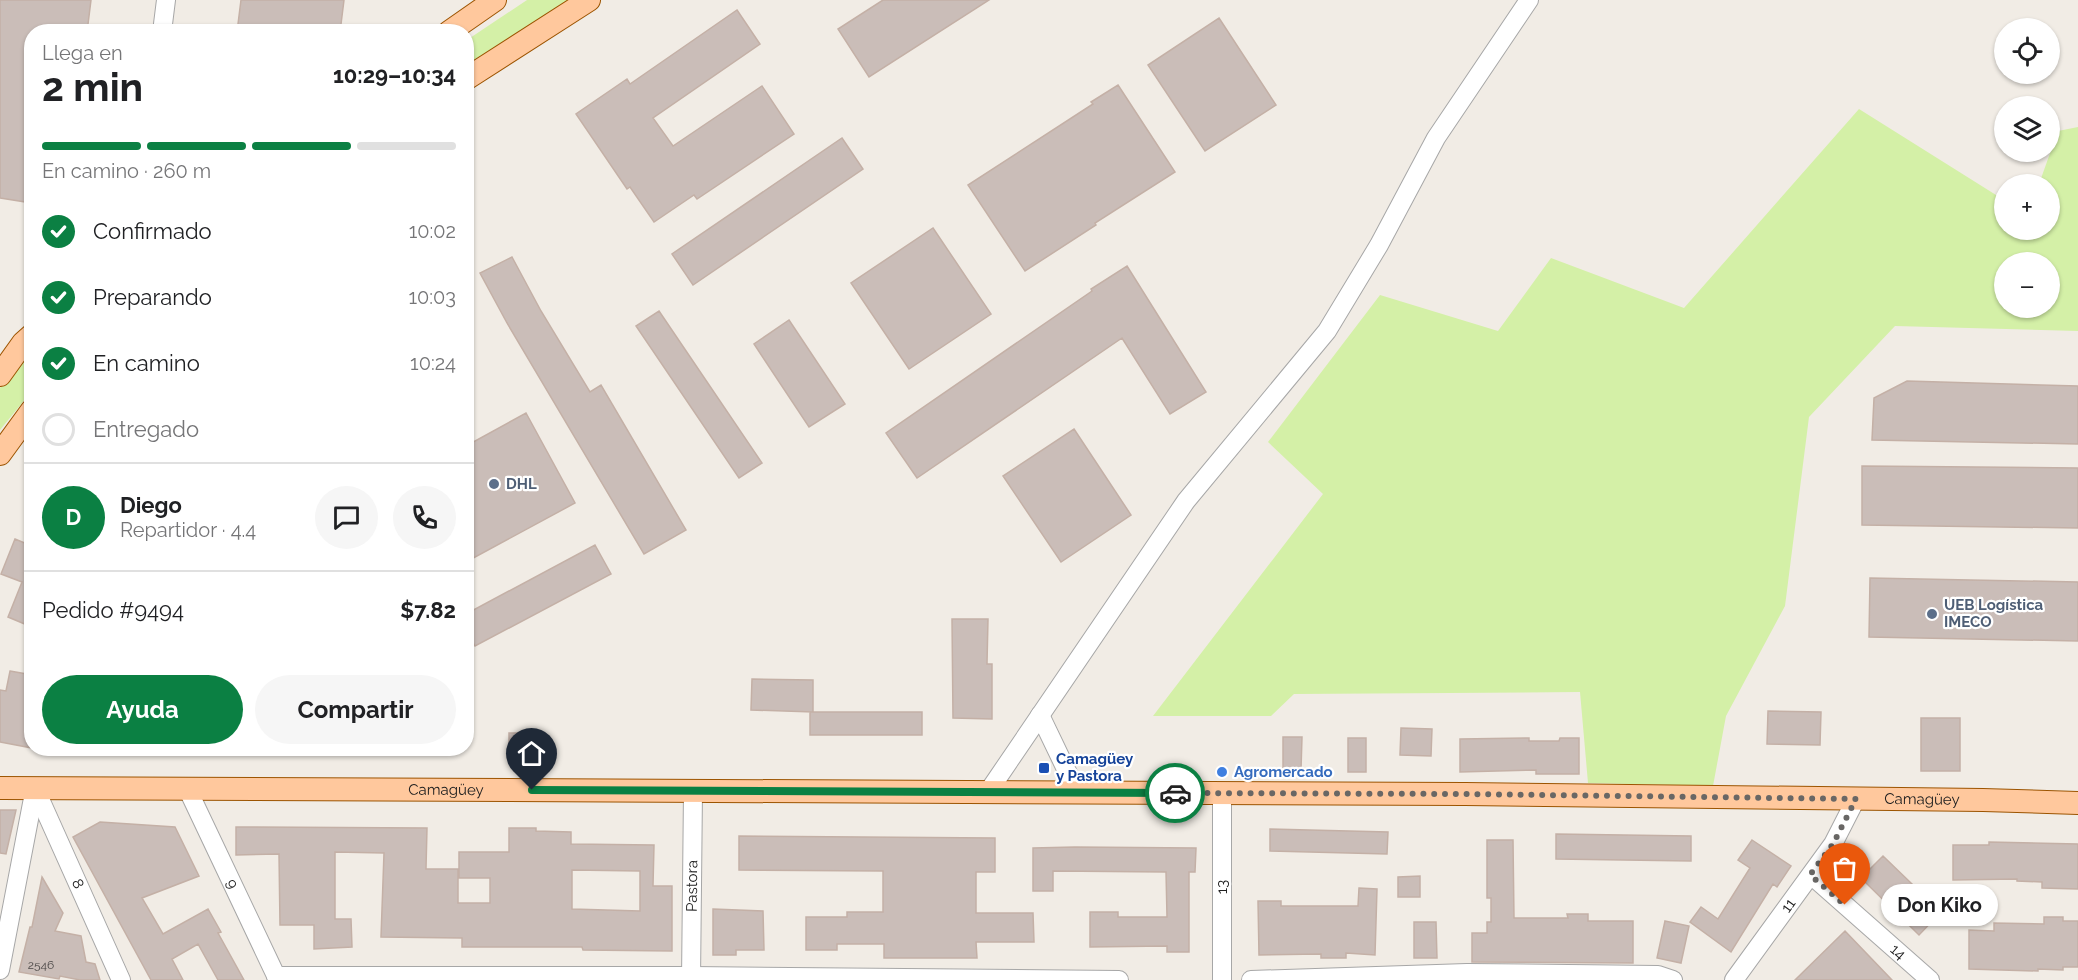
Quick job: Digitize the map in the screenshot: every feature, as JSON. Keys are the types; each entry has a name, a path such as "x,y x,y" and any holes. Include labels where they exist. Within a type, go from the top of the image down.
{"main road":[{"path":"460,24 495,0"},
{"path":"474,74 589,0"},
{"path":"0,375 24,342"},
{"path":"0,454 24,421"},
{"name":"Camagüey","path":"0,788 1465,794 2078,803"}],"street":[{"path":"163,24 166,0"},
{"path":"988,792 1186,501 1327,331 1379,245 1436,138 1529,0"},
{"path":"1040,715 1077,792"},
{"path":"0,970 35,788"},
{"name":"8","path":"35,788 121,980"},
{"name":"9","path":"187,788 277,978"},
{"name":"Pastora","path":"691,978 693,791"},
{"name":"13","path":"1222,793 1222,980"},
{"name":"11","path":"1734,980 1833,844 1856,799"},
{"name":"14","path":"1810,875 1930,980"},
{"path":"1251,980 1467,973 1658,975 1673,980"},
{"path":"277,978 1119,980"}],"green space":[{"path":"527,0 568,0 474,63 474,35"},
{"path":"1859,109 1994,194 1994,240 2060,240 2060,174 2043,174 2047,162 2060,162 2060,131 2078,127 2078,331 1895,326 1809,417 1785,606 1726,716 1713,786 1588,783 1580,692 1294,694 1271,716 1153,716 1323,494 1268,442 1380,295 1498,331 1551,258 1684,308"},
{"path":"24,357 24,401 0,430 0,388"}],"building":[{"path":"0,0 91,0 88,24 24,24 24,202 0,198"},
{"path":"241,0 344,0 341,24 238,24"},
{"path":"883,0 989,0 869,77 838,29"},
{"path":"737,10 760,44 653,118 673,146 762,86 794,134 697,199 694,195 654,222 630,187 627,189 576,114 627,79 630,84"},
{"path":"1219,18 1276,105 1205,151 1148,65"},
{"path":"1118,85 1175,172 1025,271 968,185 1093,104 1091,102"},
{"path":"842,138 863,169 693,285 672,254"},
{"path":"933,228 991,314 909,369 851,283"},
{"path":"512,257 541,311 590,392 601,385 686,530 644,554 507,323 480,273"},
{"path":"1127,266 1206,392 1170,414 1122,338 917,478 886,433"},
{"path":"659,311 762,463 739,478 636,326"},
{"path":"789,320 845,404 809,427 754,344"},
{"path":"1907,381 2078,386 2078,444 1872,440 1874,398"},
{"path":"526,413 575,503 474,558 474,442"},
{"path":"1074,429 1131,515 1061,562 1003,476"},
{"path":"1862,466 2078,468 2078,528 1862,525"},
{"path":"15,539 24,543 24,624 8,617 22,582 1,574"},
{"path":"595,545 611,574 475,646 474,610"},
{"path":"1870,578 2078,582 2078,641 1869,637"},
{"path":"952,619 988,619 987,664 992,664 992,719 953,718"},
{"path":"10,671 24,674 24,746 0,742 0,690 6,691"},
{"path":"752,679 813,680 813,712 751,710"},
{"path":"1768,711 1821,712 1820,745 1767,744"},
{"path":"810,712 922,712 922,735 810,735"},
{"path":"1921,718 1960,718 1960,771 1921,771"},
{"path":"1401,728 1432,729 1431,756 1400,755"},
{"path":"509,733 536,733 536,759 509,759"},
{"path":"1283,737 1302,737 1301,770 1283,770"},
{"path":"1348,738 1366,738 1366,772 1348,772"},
{"path":"1529,738 1529,741 1559,741 1560,738 1579,738 1579,774 1536,774 1536,770 1460,772 1460,739"},
{"path":"0,810 16,810 6,854 0,853"},
{"path":"100,822 175,827 199,876 142,898 163,934 208,909 221,932 218,933 244,980 218,980 198,944 172,959 183,980 151,980 73,837"},
{"path":"236,827 427,828 426,869 458,869 458,903 490,903 490,878 459,878 459,852 509,852 509,828 571,832 571,844 654,845 653,886 672,886 672,951 583,950 582,947 462,947 462,938 381,937 384,853 335,852 335,919 351,919 352,947 314,949 314,925 280,925 279,854 236,855","holes":["572,870 640,871 640,911 572,909"]},
{"path":"1270,829 1388,832 1387,854 1270,851"},
{"path":"1556,834 1691,836 1691,861 1556,859"},
{"path":"739,836 995,838 995,872 976,872 976,913 1033,913 1034,942 976,942 977,958 884,958 884,944 837,944 837,950 806,950 806,917 847,917 847,912 883,912 883,871 739,870"},
{"path":"1487,840 1513,840 1514,918 1568,918 1567,914 1588,914 1588,921 1633,921 1633,963 1472,962 1472,933 1487,933 1487,922 1491,922 1491,898 1487,898"},
{"path":"1752,840 1791,866 1777,887 1773,884 1731,952 1690,922 1701,907 1718,919 1750,868 1738,860"},
{"path":"1989,842 2078,844 2078,889 2042,888 2042,882 2017,881 2017,879 1953,880 1953,845 1989,845"},
{"path":"1033,848 1196,848 1195,872 1189,872 1189,952 1167,952 1167,946 1090,947 1090,912 1118,912 1118,917 1167,917 1166,872 1053,871 1053,891 1033,891"},
{"path":"1883,856 1941,912 1919,935 1861,878"},
{"path":"1420,876 1420,897 1398,897 1398,877"},
{"path":"42,877 63,913 55,931 81,936 86,962 95,964 100,980 80,980 60,976 59,979 19,972 30,927 32,927"},
{"path":"1359,888 1377,889 1375,955 1346,953 1346,958 1321,958 1321,954 1259,955 1258,901 1281,901 1281,906 1358,906"},
{"path":"713,909 763,911 764,950 736,950 736,955 713,955"},
{"path":"2044,917 2063,917 2063,921 2078,921 2078,967 2063,967 2063,970 2038,969 2038,971 1969,969 1969,930 1994,931 1994,923 2044,924"},
{"path":"1665,921 1689,926 1681,963 1657,958"},
{"path":"1414,922 1436,922 1437,958 1414,958"},
{"path":"1845,931 1892,980 1795,980"}],"way so far":[{"path":"1175,793 1856,799 1833,844 1810,875 1845,905"}],"place":[{"name":"DHL","path":"494,484"},
{"name":"UEB Logística IMECO","path":"1932,614"},
{"name":"Camagüey y Pastora","path":"1044,768"},
{"name":"Agromercado","path":"1222,772"},
{"name":"Don Kiko","path":"1845,905"}],"route":[{"path":"532,790 1175,793"}]}
